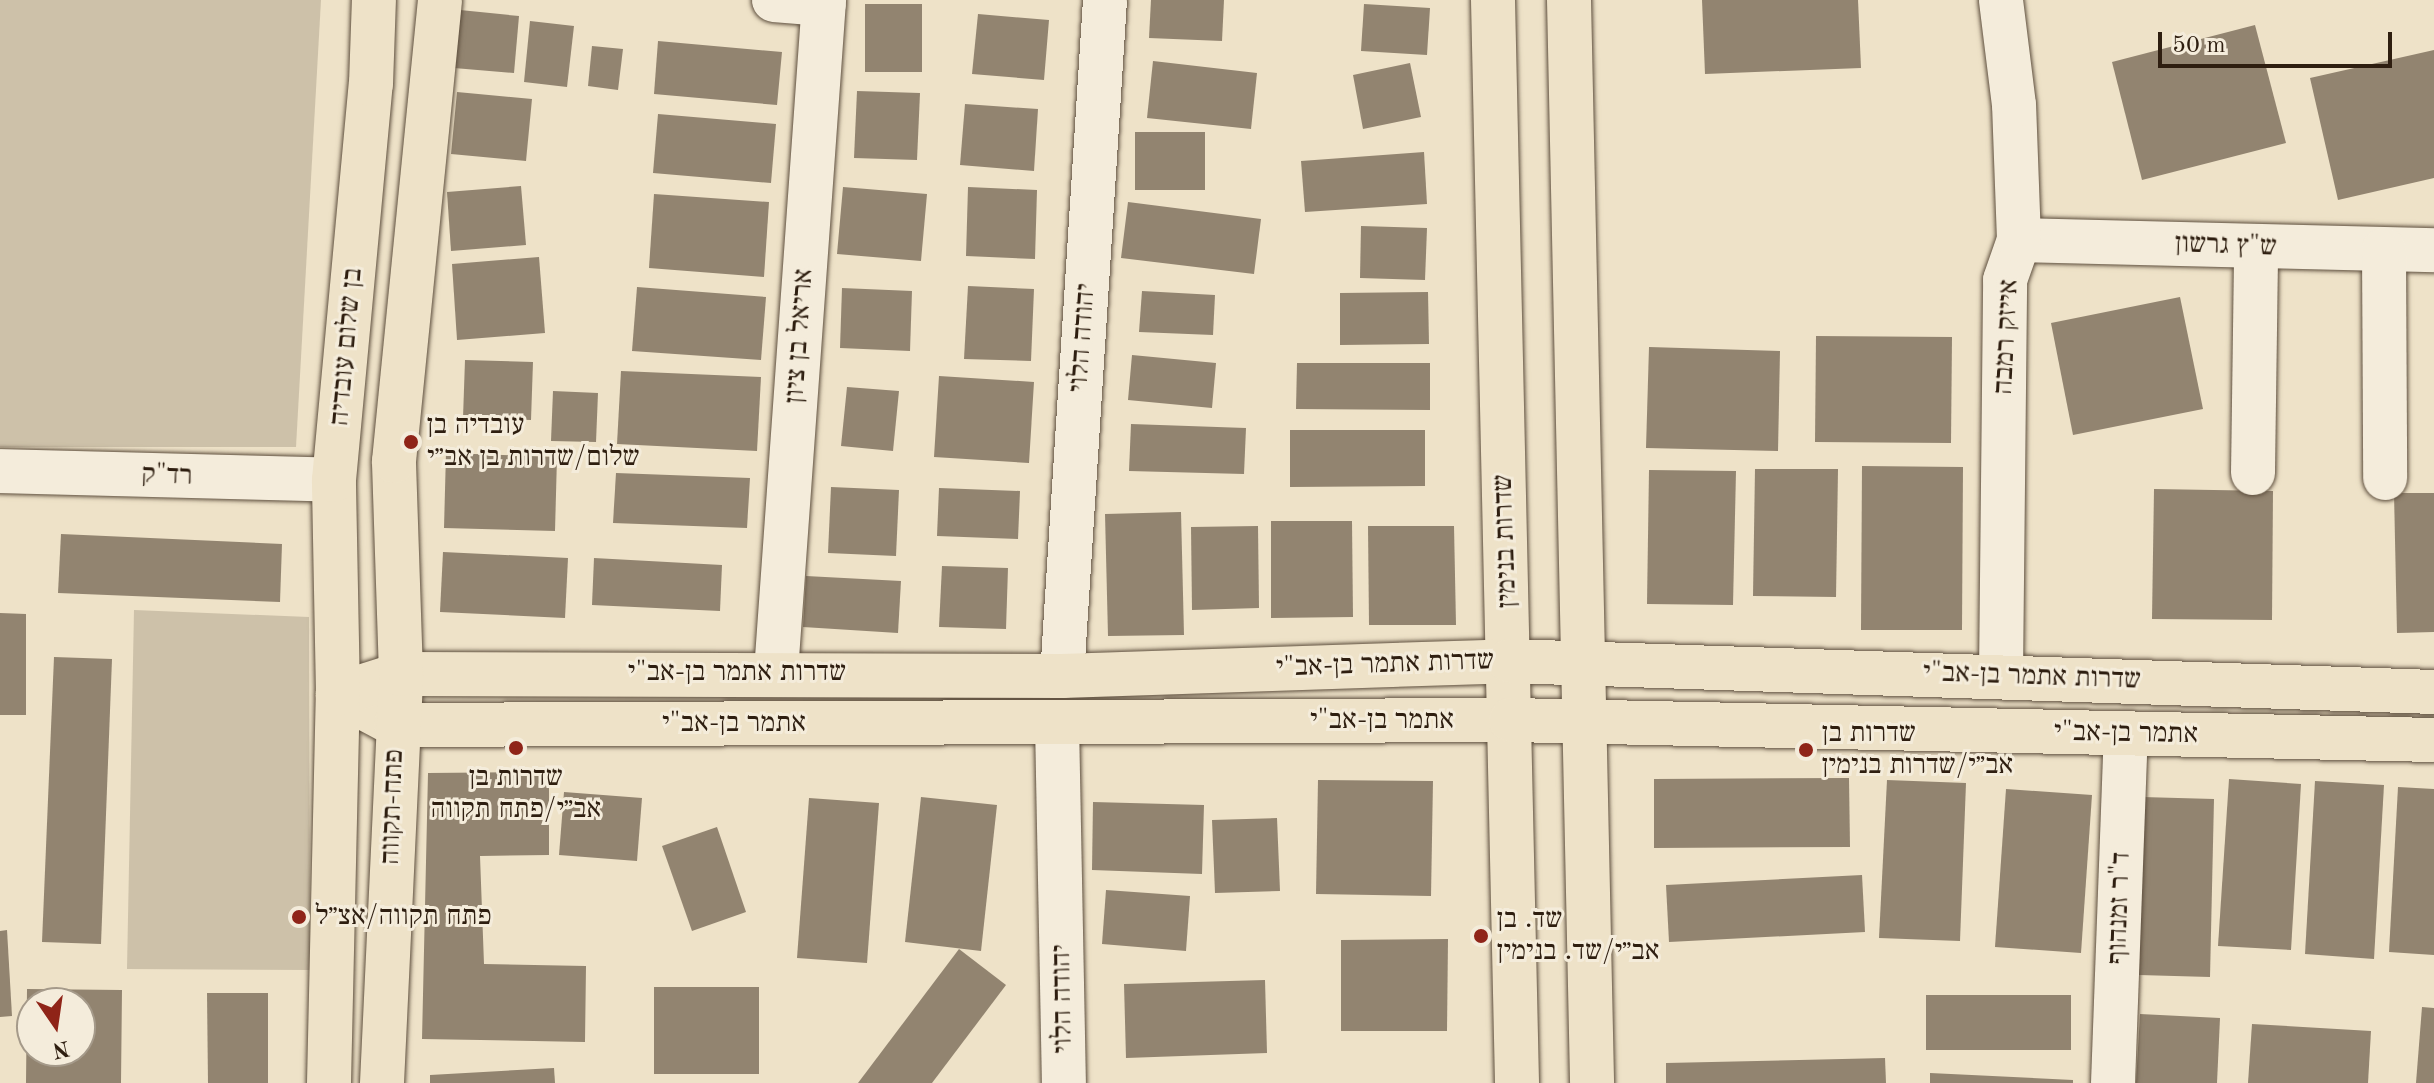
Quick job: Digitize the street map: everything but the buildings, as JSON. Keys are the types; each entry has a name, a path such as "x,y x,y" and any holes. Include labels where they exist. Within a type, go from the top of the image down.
{"main road":[{"name":"בן שלום עובדיה","path":"338,694 334,480 371,84 374,0"},
{"name":"בן שלום עובדיה","path":"401,674 394,461 440,0"},
{"name":"שדרות בנימין","path":"1493,0 1517,1083"},
{"path":"1569,0 1592,1083"},
{"name":"שדרות אתמר בן-אב\"י","path":"338,694 401,674 776,672 1062,676 1510,661 2001,675 2434,692"},
{"name":"פתח-תקווה","path":"382,1083 396,725 401,674"},
{"name":"פתח-תקווה","path":"329,1083 338,694"},
{"name":"אתמר בן-אב\"י","path":"338,694 396,725 1511,720 2434,740"}],"street":[{"path":"774,0 824,2"},
{"name":"יהודה הלוי","path":"1062,676 1105,0"},
{"name":"אייזק רמבה","path":"2001,0 2014,105 2019,240 2005,280 2001,675"},
{"name":"אריאל בן ציון","path":"776,672 824,2"},
{"name":"ש\"ץ גרשון","path":"2019,240 2434,250"},
{"path":"2253,473 2256,247"},
{"path":"2384,250 2385,478"},
{"name":"רד\"ק","path":"0,471 334,480"},
{"name":"יהודה הלוי","path":"1057,723 1064,1083"},
{"name":"ד\"ר זמנהוף","path":"2113,1083 2126,734"}],"shaded area":[{"path":"0,0 321,0 296,447 0,447"},
{"path":"134,610 309,617 310,970 127,969"}],"place":[{"name":"עובדיה בן שלום/שדרות בן אב״י","path":"411,442"},
{"name":"שדרות בן אב״י/פתח תקווה","path":"516,748"},
{"name":"שדרות בן אב״י/שדרות בנימין","path":"1806,750"},
{"name":"פתח תקווה/אצ״ל","path":"299,917"},
{"name":"שד. בן אב״י/שד. בנימין","path":"1481,936"}]}
